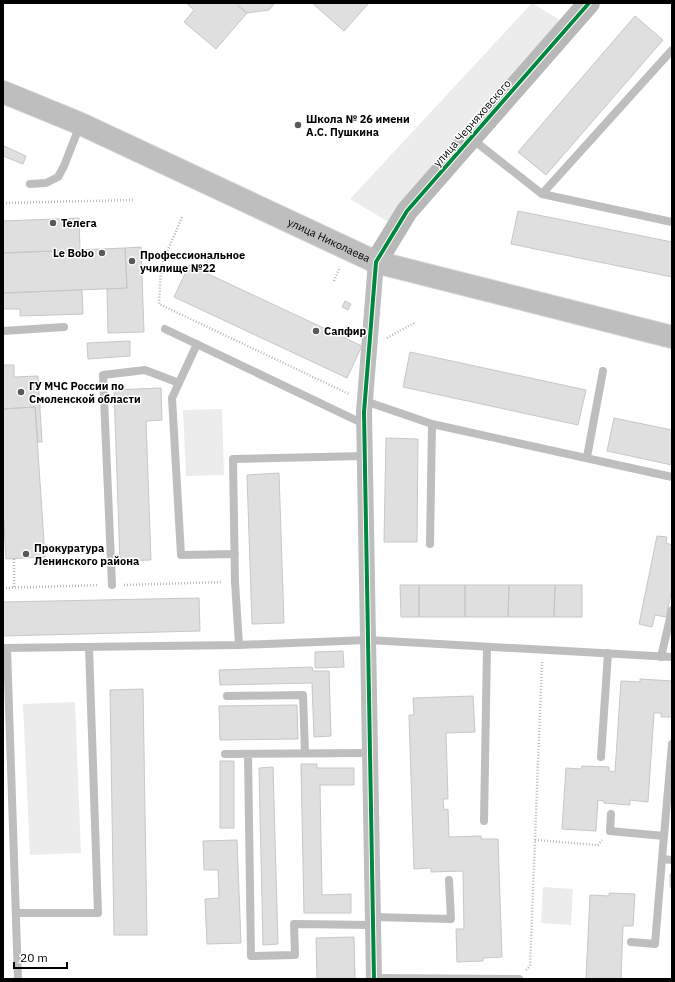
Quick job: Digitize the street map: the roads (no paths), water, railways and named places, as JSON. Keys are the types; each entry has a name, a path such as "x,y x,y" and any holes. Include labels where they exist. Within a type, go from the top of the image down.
{"main road":[{"name":"улица Николаева","path":"3,92 81,124 376,262 672,337"}],"street":[{"name":"улица Черняховского","path":"376,262 407,211 471,138 583,5"},
{"path":"374,978 364,401 376,262"}],"lane":[{"path":"542,194 672,50"},
{"path":"30,184 46,183 58,177 81,124"},
{"path":"471,138 542,194 672,222"},
{"path":"3,331 64,326"},
{"path":"165,329 364,424"},
{"path":"197,344 172,398 181,555 235,554"},
{"path":"112,585 103,375 145,370 179,383"},
{"path":"587,458 604,371"},
{"path":"364,401 432,424 672,477"},
{"path":"430,544 432,424"},
{"path":"239,645 233,460 364,456"},
{"path":"661,656 672,610"},
{"path":"18,979 5,648 239,645 368,640 672,657"},
{"path":"484,821 487,646"},
{"path":"16,913 98,913 89,647"},
{"path":"601,757 608,653"},
{"path":"227,696 303,695 305,753"},
{"path":"631,942 656,944 672,744"},
{"path":"225,754 370,753"},
{"path":"248,754 251,956 295,955 294,924 451,919 449,880"},
{"path":"611,814 610,831 664,836"},
{"path":"662,859 672,860"},
{"path":"374,978 518,979"}],"place":[{"name":"Школа № 26 имени А.С. Пушкина","path":"298,125"},
{"name":"Телега","path":"53,223"},
{"name":"Le Bobo","path":"102,253"},
{"name":"Профессиональное училище №22","path":"132,261"},
{"name":"Сапфир","path":"316,331"},
{"name":"ГУ МЧС России по Смоленской области","path":"21,392"},
{"name":"Прокуратура Ленинского района","path":"26,554"}]}
